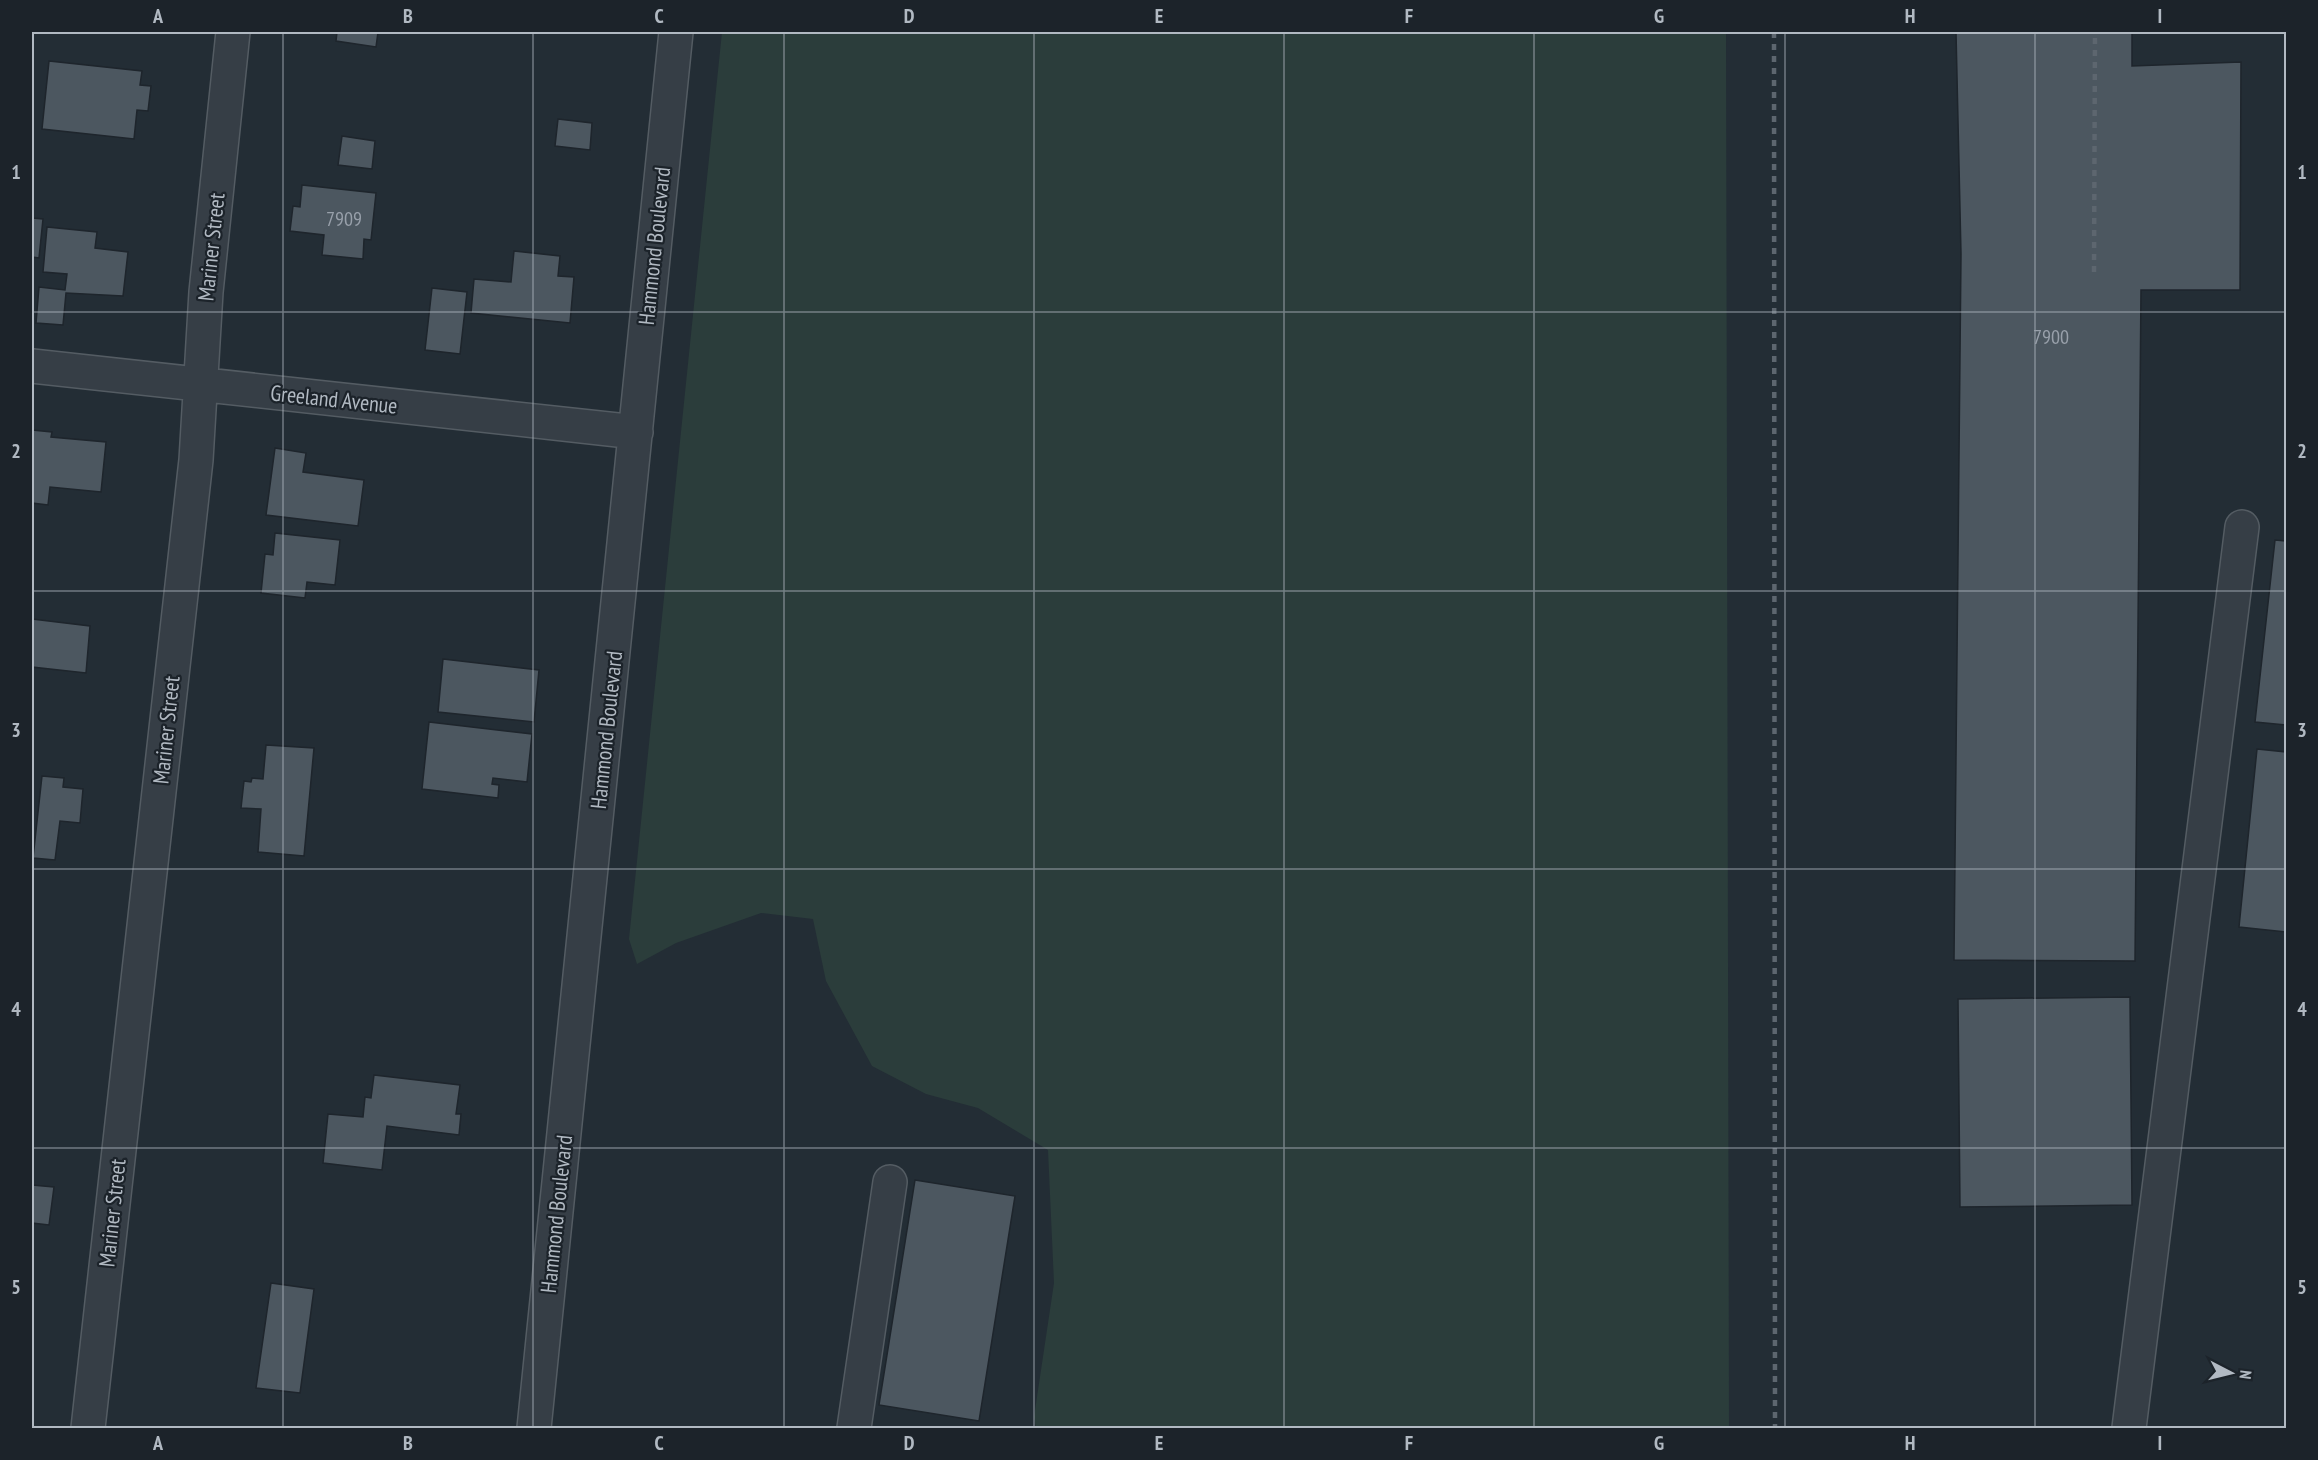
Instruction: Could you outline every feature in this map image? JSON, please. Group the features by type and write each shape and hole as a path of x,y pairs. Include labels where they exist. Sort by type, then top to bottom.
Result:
{"street":[{"name":"Mariner Street","path":"88,1428 196,460 206,292 233,32"},
{"name":"Hammond Boulevard","path":"534,1428 675,32"},
{"name":"Greeland Avenue","path":"32,366 636,432"},
{"path":"2129,1428 2242,527"},
{"path":"854,1428 890,1182"}],"shaded area":[{"path":"722,32 1726,32 1729,1428 1036,1428 1034,1417 1054,1283 1048,1150 978,1108 926,1094 872,1066 826,981 813,919 761,913 676,943 637,964 629,939"}],"building":[{"path":"337,32 378,32 376,47 336,41"},
{"path":"1956,32 2132,32 2132,66 2241,62 2240,290 2141,290 2135,961 1954,960 1961,254"},
{"path":"49,61 142,71 140,85 151,86 148,111 137,110 134,139 42,129"},
{"path":"558,119 592,123 590,150 555,146"},
{"path":"342,136 375,141 372,169 338,165"},
{"path":"302,185 376,193 371,240 364,239 363,259 322,255 324,235 290,231 293,206 300,207"},
{"path":"32,218 43,219 39,258 32,257"},
{"path":"47,227 97,232 95,248 128,252 123,296 66,293 63,325 36,323 39,287 65,290 67,274 43,272"},
{"path":"514,251 560,256 558,276 574,277 570,323 471,313 474,279 511,282"},
{"path":"432,288 467,292 460,354 425,350"},
{"path":"32,430 52,432 51,437 106,442 101,492 50,487 48,505 32,503"},
{"path":"275,448 306,453 303,472 364,480 358,526 266,515"},
{"path":"275,533 340,540 335,585 307,582 305,598 261,593 265,554 273,555"},
{"path":"2275,540 2286,541 2286,725 2255,722"},
{"path":"32,619 90,626 86,673 32,667"},
{"path":"443,659 539,670 534,722 438,712"},
{"path":"429,722 532,734 527,782 493,778 492,784 499,785 498,798 422,789"},
{"path":"266,745 314,748 304,856 258,852 261,809 241,808 244,781 251,782 252,778 263,779"},
{"path":"2257,749 2286,752 2286,932 2239,927"},
{"path":"42,776 64,778 63,787 83,789 80,823 60,821 55,860 33,858"},
{"path":"2130,997 2132,1205 1960,1207 1958,999"},
{"path":"374,1075 460,1085 456,1114 461,1114 459,1135 387,1126 382,1170 323,1163 328,1114 363,1117 365,1097 371,1098"},
{"path":"915,1180 1015,1196 979,1421 879,1405"},
{"path":"32,1185 54,1187 49,1225 32,1223"},
{"path":"271,1283 314,1289 300,1393 256,1388"}],"railway":[{"path":"1774,32 1775,1428"},
{"path":"2094,272 2095,32"}]}
